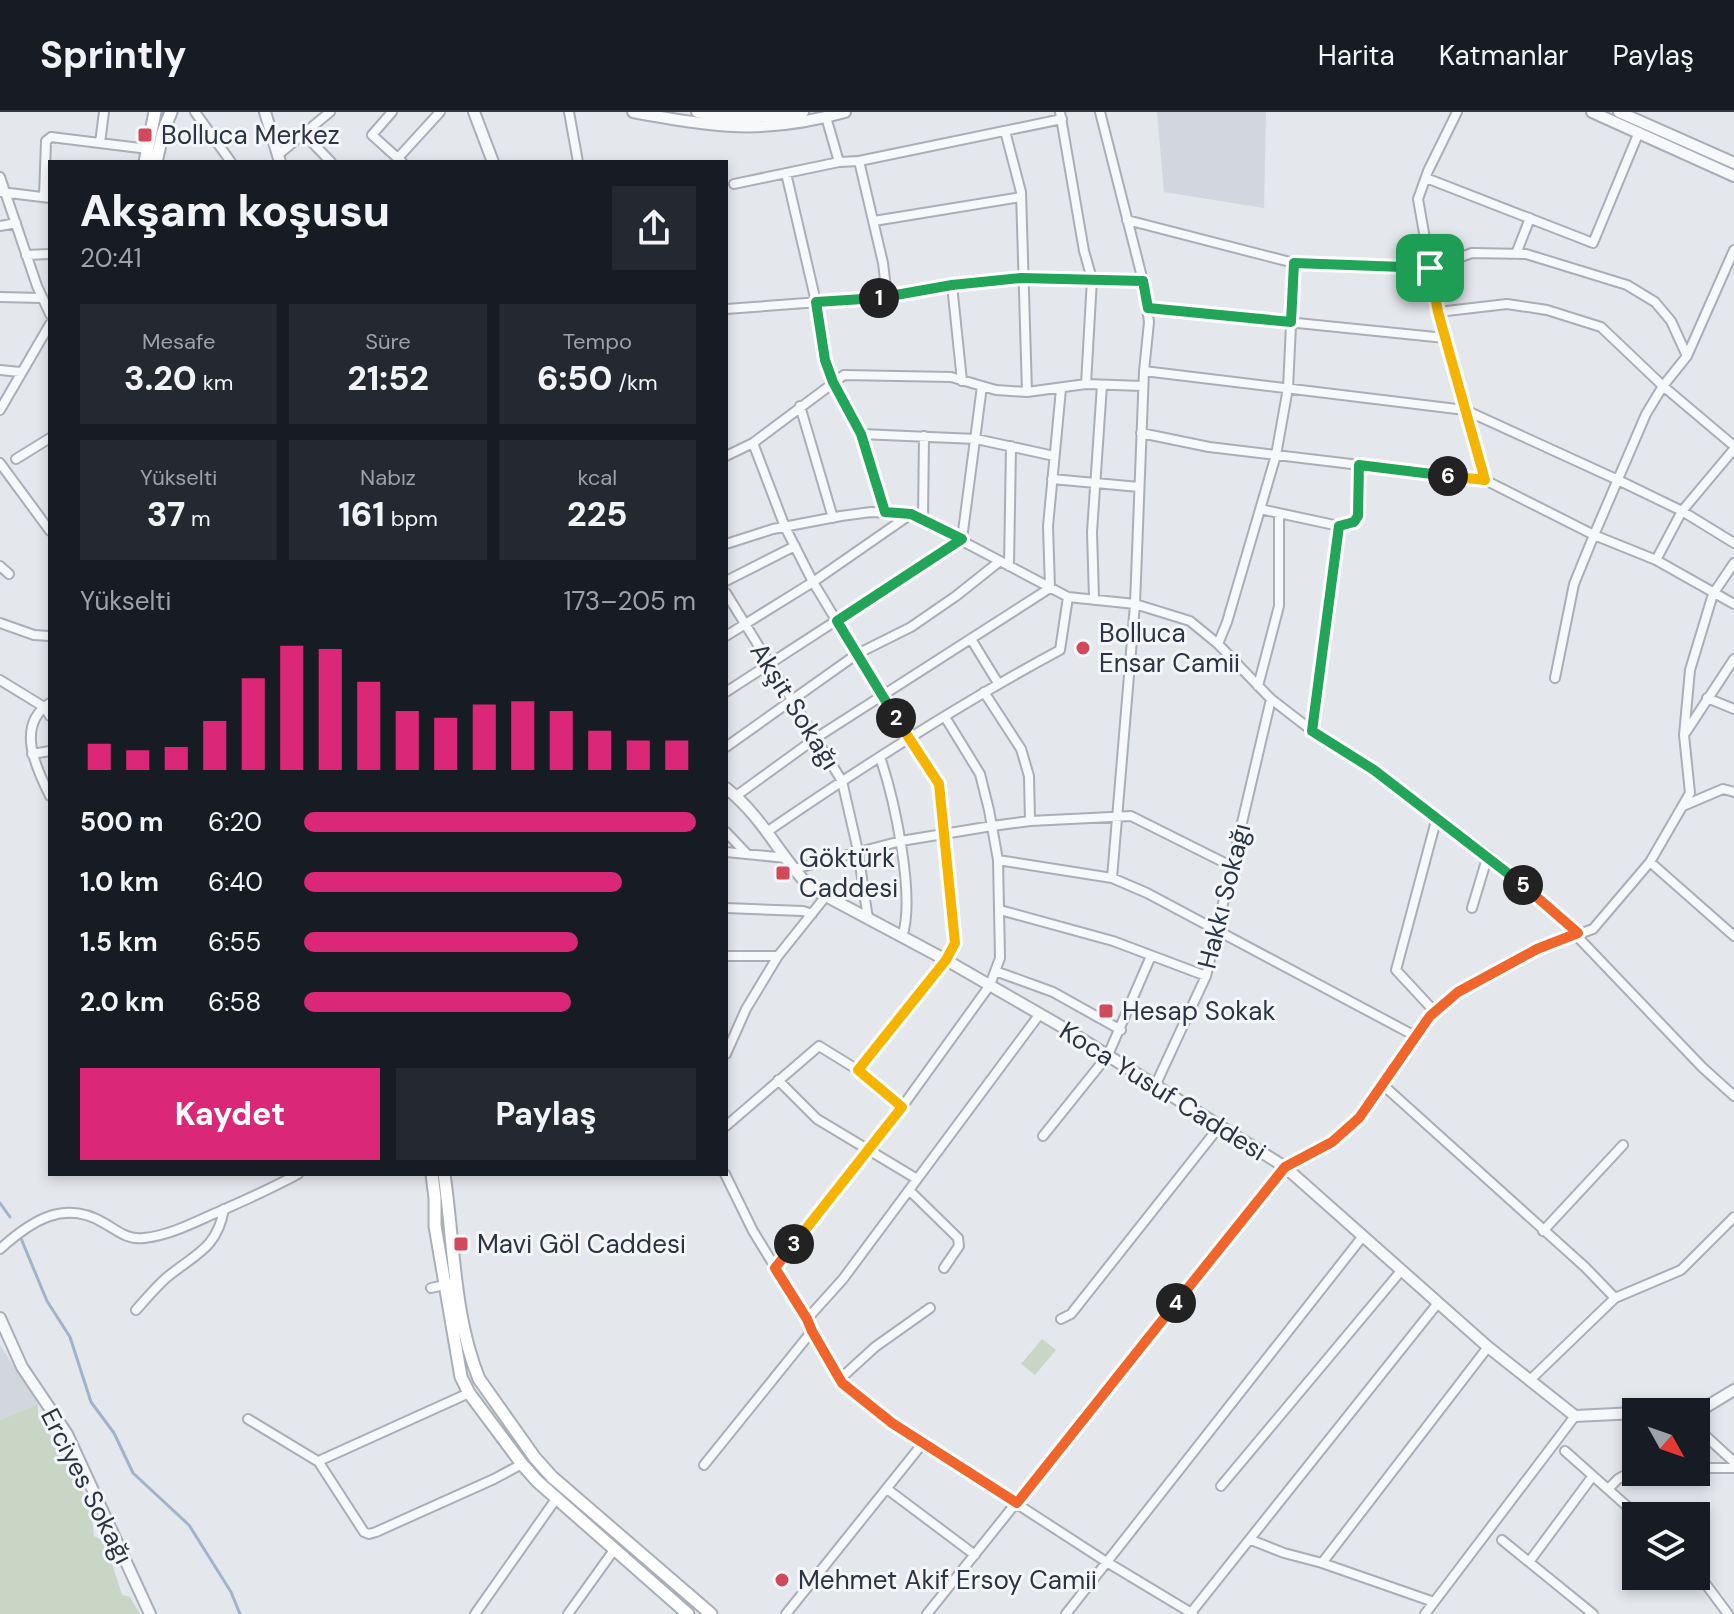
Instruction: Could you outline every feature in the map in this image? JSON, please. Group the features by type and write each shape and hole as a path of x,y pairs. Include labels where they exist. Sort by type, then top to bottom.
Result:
{"main road":[{"path":"145,160 155,112"},
{"path":"156,160 171,112"},
{"path":"432,1176 435,1226 458,1368 469,1393 522,1464 556,1499 688,1614"},
{"path":"444,1176 469,1348 479,1379 535,1458 564,1488 711,1614"}],"street":[{"path":"100,143 104,112"},
{"path":"195,112 230,160"},
{"path":"265,112 279,159 330,112"},
{"path":"392,112 372,135 400,160 440,112"},
{"path":"474,112 489,160"},
{"path":"569,112 578,160"},
{"path":"633,112 730,127 779,126 845,112"},
{"path":"697,112 727,117 758,117 803,112"},
{"path":"1100,112 1148,308 1135,604 1112,878"},
{"path":"1457,112 1418,199 1438,312 1485,480"},
{"path":"1592,112 1734,176"},
{"path":"1619,112 1734,163"},
{"path":"734,184 1005,131 1061,116 1084,251 1092,279 1086,384"},
{"path":"826,117 839,162"},
{"path":"1005,131 1021,197 1021,278 1027,392"},
{"path":"1426,178 1593,243 1639,132"},
{"path":"304,134 329,160"},
{"path":"3,193 47,198 48,138 148,149"},
{"path":"859,161 874,221 887,297"},
{"path":"786,173 816,302 825,360 833,382 861,434 885,512"},
{"path":"0,177 3,193 48,310"},
{"path":"874,221 1021,197"},
{"path":"1516,254 1530,218"},
{"path":"1127,220 1294,263 1430,268 1472,253 1526,254 1627,285 1655,302 1671,321 1687,356"},
{"path":"0,226 16,223"},
{"path":"1555,678 1574,584 1594,535 1646,414 1687,356 1734,250"},
{"path":"26,255 48,254"},
{"path":"1218,644 1276,455 1288,388 1294,263"},
{"path":"728,309 887,297 952,285 1021,278 1143,281"},
{"path":"952,285 962,381"},
{"path":"0,297 41,298"},
{"path":"1438,312 1507,304 1547,310 1601,327 1734,448 1682,511 1656,560"},
{"path":"1148,308 1445,338"},
{"path":"0,410 47,328"},
{"path":"0,370 20,372"},
{"path":"1144,371 1465,410 1682,511 1734,543"},
{"path":"728,455 753,443 844,375 951,377 996,390 1027,392 1086,384 1143,386"},
{"path":"1094,598 1092,532 1102,385"},
{"path":"728,691 962,539 982,386"},
{"path":"1050,588 1048,526 1061,389"},
{"path":"800,406 833,518"},
{"path":"1141,433 1209,447 1485,480 1594,535 1656,560 1734,604"},
{"path":"861,434 976,439 1054,456"},
{"path":"923,520 924,436"},
{"path":"16,459 48,439"},
{"path":"753,443 785,527 813,582 939,784 956,940 946,960 858,1070"},
{"path":"1004,563 1011,446"},
{"path":"0,463 48,528"},
{"path":"1260,509 1339,526 1354,522 1358,516 1359,465"},
{"path":"1052,479 1139,487"},
{"path":"728,542 833,518 885,512 911,514 1068,597 1135,604 1190,621 1218,644 1271,699 1312,731 1374,770 1488,855 1578,933 1702,1067 1734,1096"},
{"path":"1258,686 1279,606 1279,513"},
{"path":"728,635 813,582 911,514"},
{"path":"1312,731 1339,526"},
{"path":"728,580 795,546"},
{"path":"728,746 857,654 911,627 1004,563"},
{"path":"927,1614 1285,1167 1332,1142 1359,1118 1435,1012 1458,992 1537,949 1593,929 1650,862 1690,793 1684,735 1690,670 1713,594 1734,563"},
{"path":"0,566 9,574"},
{"path":"736,796 816,738 1050,588"},
{"name":"Akşit Sokağı","path":"728,596 842,781 858,851 868,919"},
{"path":"768,831 998,683 1060,650 1068,597"},
{"path":"0,623 48,636"},
{"path":"971,639 998,683"},
{"path":"1684,735 1734,659"},
{"path":"0,680 47,705 29,732 32,754 48,791"},
{"path":"984,692 1021,749 1029,776 1030,821"},
{"path":"1707,698 1734,709"},
{"name":"Hakkı Sokağı","path":"1155,1086 1206,976 1271,699"},
{"path":"775,1268 902,1107 990,985 1000,958 998,860 992,826 980,774 945,717"},
{"path":"32,754 48,751"},
{"path":"880,757 891,790 901,841 907,923 902,937"},
{"path":"1683,806 1723,789 1734,792"},
{"name":"Koca Yusuf Caddesi","path":"728,790 768,831 811,888 990,985 1285,1167 1488,1347 1575,1416"},
{"path":"794,869 901,841 992,826 1131,816 1231,866"},
{"path":"1435,1012 1396,970 1437,817"},
{"path":"728,834 747,855"},
{"path":"728,852 786,858"},
{"path":"1472,908 1488,855"},
{"path":"998,860 1112,878 1417,1037"},
{"path":"1650,862 1734,936"},
{"path":"728,1050 746,1009 778,956 826,896"},
{"path":"728,908 812,914"},
{"path":"1000,910 1113,941 1206,976"},
{"path":"728,956 778,956"},
{"path":"1043,1136 1108,1055 1151,956"},
{"path":"995,971 1053,992 1121,1030"},
{"path":"807,1319 843,1279 1039,1015"},
{"path":"728,1124 819,1046 858,1070 902,1107"},
{"path":"778,1080 817,1119 917,1179"},
{"path":"1383,1085 1585,1267 1615,1298"},
{"path":"1061,1319 1078,1306 1219,1127"},
{"path":"1543,1231 1623,1145"},
{"path":"0,1249 16,1235 59,1212 88,1214 127,1237 162,1236 294,1176"},
{"path":"726,1176 840,1379 892,1423 1191,1614 1438,1303"},
{"path":"909,1190 958,1238 959,1246 944,1268"},
{"path":"136,1310 163,1281 211,1243 218,1233 224,1209"},
{"path":"1530,1380 1615,1298 1681,1270 1734,1217"},
{"path":"1066,1614 1363,1236"},
{"path":"1221,1486 1401,1271"},
{"path":"431,1288 458,1282"},
{"path":"840,1379 875,1347 930,1308"},
{"name":"Erciyes Sokağı","path":"0,1318 22,1367 67,1434 150,1614"},
{"path":"704,1465 812,1331"},
{"path":"1322,1563 1488,1347"},
{"path":"1710,1405 1734,1390"},
{"path":"319,1462 469,1393"},
{"path":"1425,1614 1575,1416 1622,1414"},
{"path":"248,1419 319,1462 364,1532 369,1534 522,1464"},
{"path":"1710,1440 1734,1462"},
{"path":"786,1614 923,1443"},
{"path":"1565,1451 1622,1502"},
{"path":"1710,1468 1734,1468"},
{"path":"1529,1562 1592,1477"},
{"path":"1608,1489 1622,1477"},
{"path":"887,1489 975,1555"},
{"path":"475,1614 556,1499"},
{"path":"1251,1540 1434,1602"},
{"path":"1502,1540 1593,1614"},
{"path":"568,1614 614,1550"},
{"path":"1710,1590 1728,1614"}],"shaded area":[{"path":"1157,112 1266,112 1264,208 1164,192"},
{"path":"0,1345 38,1404 0,1420"}],"green space":[{"path":"1042,1339 1056,1350 1035,1375 1021,1364"},
{"path":"38,1404 38,1414 91,1506 94,1536 105,1542 122,1595 130,1597 140,1614 0,1614 0,1420"}],"waterway":[{"path":"0,1203 10,1217"},
{"path":"20,1236 47,1301 70,1337 91,1402 114,1433 133,1473 189,1525 231,1592 240,1614"}],"place":[{"name":"Bolluca Merkez","path":"145,135"},
{"name":"Bolluca Ensar Camii","path":"1083,648"},
{"name":"Göktürk Caddesi","path":"783,873"},
{"name":"Hesap Sokak","path":"1106,1011"},
{"name":"Mavi Göl Caddesi","path":"461,1244"},
{"name":"Mehmet Akif Ersoy Camii","path":"782,1580"}],"route":[{"path":"1294,263 1430,268 1438,312 1485,480 1359,465 1358,516 1354,522 1339,526 1312,731 1374,770 1488,855 1578,933 1537,949 1458,992 1430,1016 1359,1118 1332,1142 1285,1167 1017,1503 892,1423 842,1383 775,1268 902,1107 858,1070 946,960 956,940 939,784 837,621 962,539 911,514 885,512 861,434 833,382 825,360 816,302 887,297 952,285 1021,278 1143,281 1148,308 1291,322 1294,263"}]}
